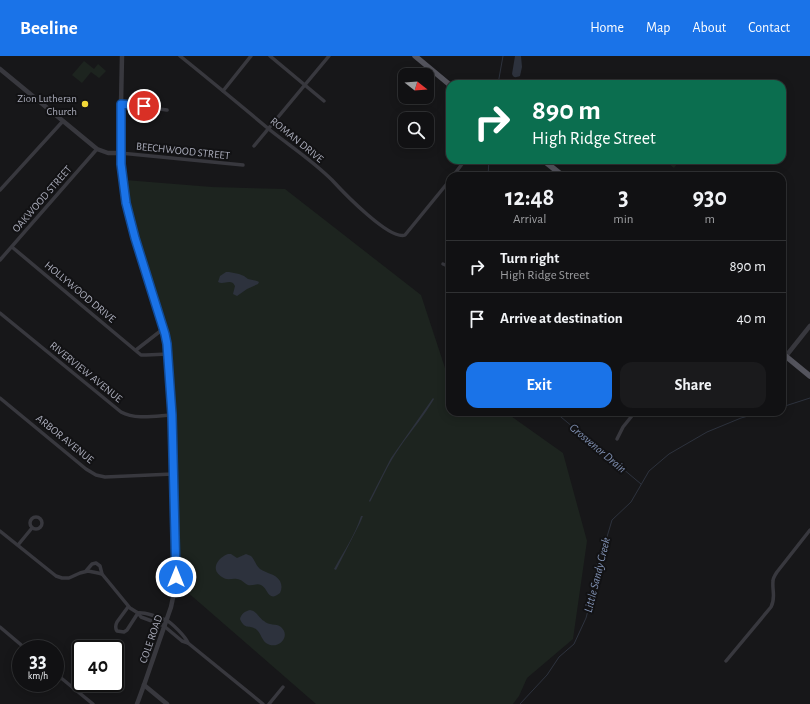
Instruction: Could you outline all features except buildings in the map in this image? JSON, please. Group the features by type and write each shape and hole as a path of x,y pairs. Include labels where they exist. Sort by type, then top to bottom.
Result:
{"main road":[{"path":"415,56 446,82"},
{"path":"548,164 558,172"},
{"path":"786,357 810,376"}],"street":[{"name":"COLE ROAD","path":"122,56 121,172 126,203 135,238 164,329 167,344 172,415 176,577 174,597 136,704"},
{"name":"ROMAN DRIVE","path":"180,56 319,169 360,208 392,233 402,236 406,235 446,185"},
{"path":"223,91 251,56"},
{"path":"270,56 324,101"},
{"path":"254,146 329,56"},
{"path":"0,69 97,149 108,153 120,154"},
{"path":"121,104 168,110"},
{"path":"0,190 63,121"},
{"name":"OAKWOOD STREET","path":"0,260 97,149"},
{"name":"BEECHWOOD STREET","path":"120,154 243,165"},
{"name":"HOLLYWOOD DRIVE","path":"12,247 141,355 168,354"},
{"name":"RIVERVIEW AVENUE","path":"0,313 121,412 135,416 172,415"},
{"path":"786,353 810,326"},
{"path":"136,350 164,329"},
{"name":"ARBOR AVENUE","path":"0,398 86,469 96,475 105,477 173,474"},
{"path":"617,439 623,426 631,416"},
{"path":"18,545 32,528"},
{"path":"726,661 771,608 774,600 774,576 810,530"},
{"path":"0,531 59,578 69,578 86,571 92,564 96,563 100,566 102,574 128,607 133,611 138,613 142,612 165,624 186,638 188,643"},
{"path":"86,571 102,574"},
{"path":"128,607 117,622 117,631 124,632 138,613"},
{"path":"165,624 182,641 188,643 263,704"},
{"path":"0,627 15,640"},
{"path":"64,680 93,704"},
{"path":"144,685 167,704"},
{"path":"269,704 283,687"}],"shaded area":[{"path":"515,56 521,56 522,67 520,76 514,77 512,74"},
{"path":"84,61 94,69 98,64 106,71 99,78 91,72 82,83 72,75"},
{"path":"669,164 677,164 674,168"},
{"path":"125,180 212,187 285,189 421,295 446,371 446,416 511,416 563,453 587,541 573,639 527,678 519,696 513,704 316,704 178,584 178,519 171,353 166,327 138,241"},
{"path":"226,272 239,274 248,279 259,282 237,296 233,294 235,286 233,283 218,282 220,276"},
{"path":"433,398 434,399 392,460 370,502 369,501 391,458"},
{"path":"361,516 363,516 360,523 336,570 334,569 353,536"},
{"path":"231,554 237,558 246,554 251,556 260,569 278,578 281,586 280,593 276,596 271,596 261,585 248,585 241,580 224,578 218,574 216,571 216,564 221,558"},
{"path":"250,610 266,623 281,627 285,635 282,642 275,645 270,645 265,642 255,628 246,626 242,623 240,619 241,617 246,611"}],"waterway":[{"name":"Grosvenor Drain","path":"499,80 503,56"},
{"name":"Grosvenor Drain","path":"488,172 489,164"},
{"name":"Little Sandy Creek","path":"786,406 810,398"},
{"name":"Grosvenor Drain","path":"560,416 641,484"},
{"name":"Little Sandy Creek","path":"520,704 547,675 559,657 574,644 586,618 593,592 596,566 604,547 612,520 631,502 649,471 669,454 707,432 748,416"}],"place":[{"name":"Zion Lutheran Church","path":"85,104"}],"route":[{"path":"144,106 121,104 120,154 126,203 167,344 172,415 176,577"}]}
